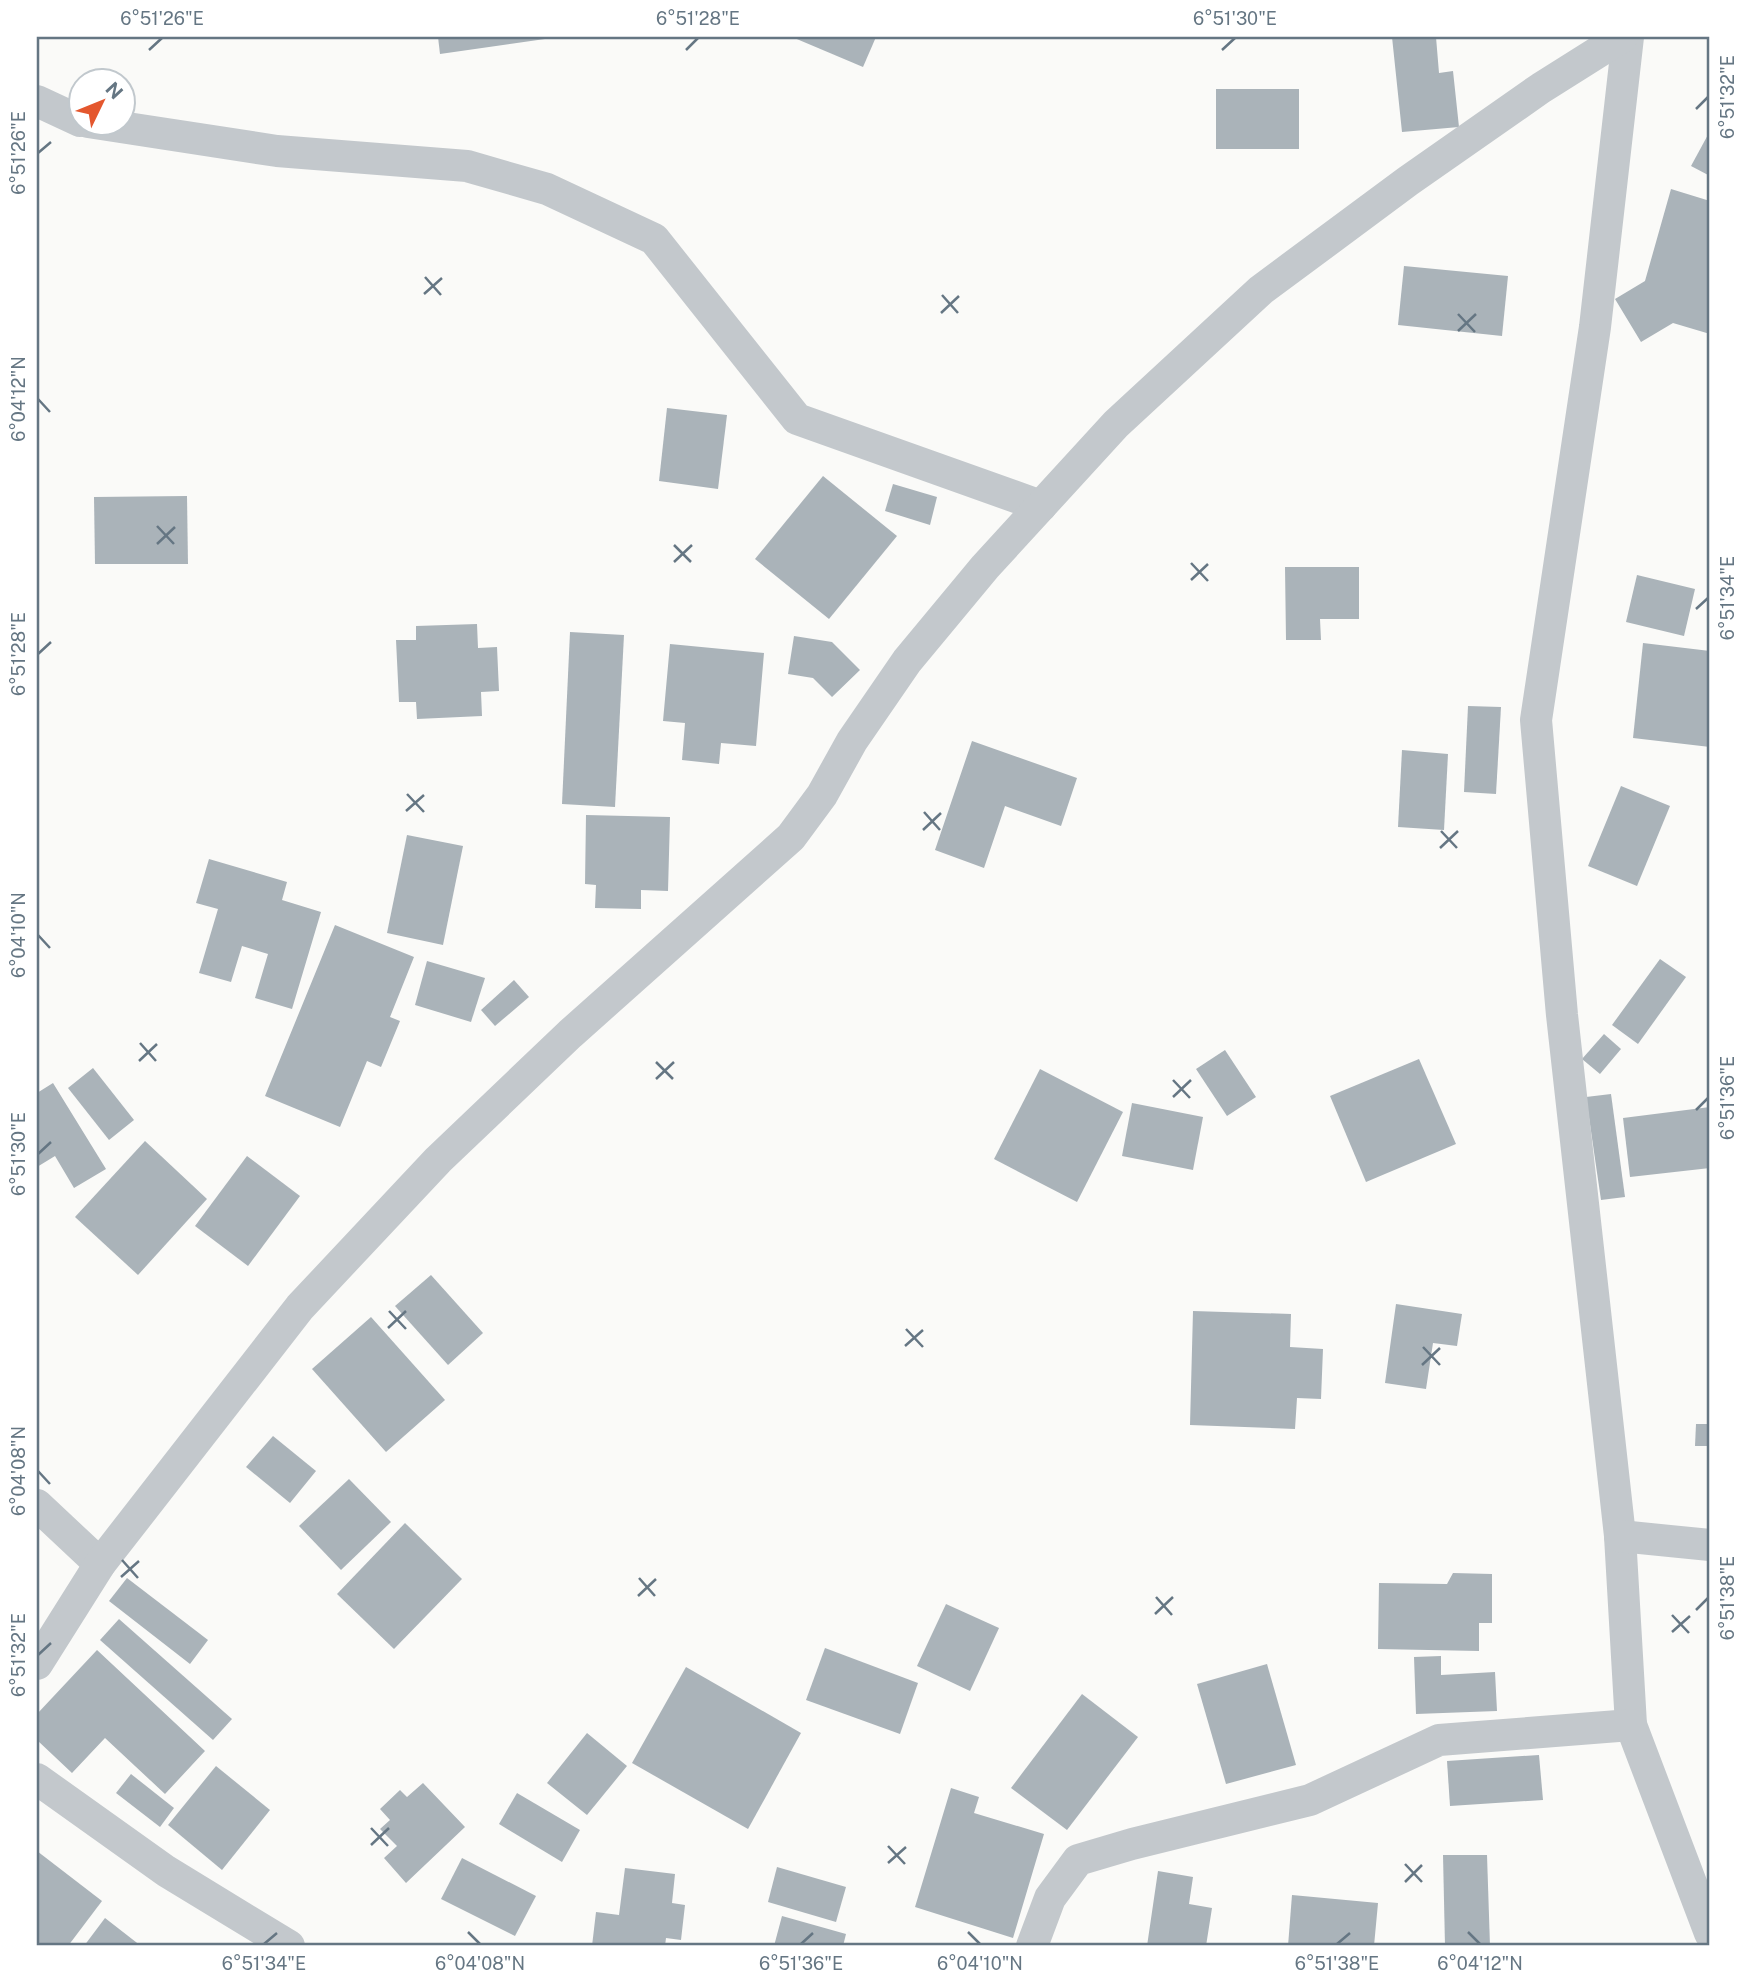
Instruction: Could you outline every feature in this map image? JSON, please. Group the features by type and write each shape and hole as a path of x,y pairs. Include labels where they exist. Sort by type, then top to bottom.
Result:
{"street":[{"path":"37,1664 100,1564 300,1307 438,1160 570,1034 791,837 907,661 985,567 1116,424 1261,290 1408,181 1541,88 1622,37"},
{"path":"1628,37 1595,327 1536,720 1562,1015 1619,1536 1631,1725 1710,1933"},
{"path":"37,101 66,114"},
{"path":"136,129 277,151 467,166 547,189 654,239 797,419 1041,506"},
{"path":"37,1505 100,1564"},
{"path":"1619,1536 1710,1545"},
{"path":"1032,1946 1050,1898 1078,1860 1310,1800 1439,1740 1631,1725"},
{"path":"37,1779 166,1871 289,1946"}],"building":[{"path":"438,37 552,37 552,38 440,54"},
{"path":"792,37 876,37 863,67"},
{"path":"1392,37 1436,37 1439,73 1453,71 1459,127 1402,132"},
{"path":"1216,89 1299,89 1299,149 1216,149"},
{"path":"1710,131 1710,176 1691,166"},
{"path":"1671,189 1710,201 1710,334 1673,323 1641,342 1615,299 1645,281"},
{"path":"1404,266 1508,276 1502,336 1398,325"},
{"path":"667,408 727,415 718,489 659,481"},
{"path":"823,476 897,536 829,619 755,559"},
{"path":"893,484 937,497 930,525 885,511"},
{"path":"187,496 188,564 95,564 94,497"},
{"path":"1285,567 1359,567 1359,619 1320,619 1321,640 1286,640"},
{"path":"1637,575 1695,589 1684,636 1626,622"},
{"path":"477,624 478,648 497,647 499,691 481,692 482,716 417,719 416,702 399,702 396,640 416,640 416,626"},
{"path":"570,632 624,635 615,807 562,804"},
{"path":"794,636 832,642 860,670 832,697 813,678 788,674"},
{"path":"1643,643 1710,651 1710,747 1633,738"},
{"path":"670,644 764,653 756,746 721,743 719,764 682,760 685,723 663,721"},
{"path":"1468,706 1501,707 1496,794 1464,792"},
{"path":"972,741 1077,778 1061,826 1005,806 984,868 935,850"},
{"path":"1402,750 1448,754 1444,830 1398,827"},
{"path":"1621,786 1670,806 1637,886 1588,866"},
{"path":"586,815 670,817 668,891 641,890 641,909 595,908 596,885 585,884"},
{"path":"407,835 463,846 443,945 387,933"},
{"path":"209,859 287,882 282,900 321,912 292,1009 255,998 268,954 242,946 231,982 199,973 218,909 196,903"},
{"path":"335,925 414,957 390,1017 400,1021 381,1067 367,1061 340,1127 265,1096"},
{"path":"1660,959 1686,977 1638,1044 1612,1025"},
{"path":"427,961 485,978 471,1022 415,1005"},
{"path":"514,980 529,997 495,1026 481,1010"},
{"path":"1604,1034 1621,1049 1600,1074 1582,1059"},
{"path":"1225,1050 1256,1097 1227,1116 1196,1069"},
{"path":"1419,1059 1456,1144 1366,1182 1330,1096"},
{"path":"93,1068 134,1120 109,1140 68,1088"},
{"path":"1040,1069 1123,1112 1077,1202 994,1159"},
{"path":"53,1083 106,1169 74,1188 55,1156 37,1167 37,1093"},
{"path":"1611,1094 1625,1197 1601,1200 1586,1097"},
{"path":"1132,1103 1203,1117 1193,1170 1122,1156"},
{"path":"1710,1107 1710,1168 1630,1177 1623,1118"},
{"path":"145,1141 207,1199 138,1275 75,1217"},
{"path":"247,1156 300,1196 248,1266 195,1226"},
{"path":"431,1275 483,1333 448,1365 395,1306"},
{"path":"1396,1304 1462,1314 1457,1346 1433,1343 1426,1389 1385,1383"},
{"path":"1193,1311 1291,1314 1290,1347 1323,1349 1321,1399 1297,1398 1295,1429 1190,1425"},
{"path":"371,1317 445,1400 386,1452 312,1369"},
{"path":"1696,1424 1710,1424 1710,1446 1695,1446"},
{"path":"273,1436 316,1471 290,1503 246,1467"},
{"path":"349,1479 391,1522 341,1570 299,1526"},
{"path":"405,1523 462,1579 394,1649 337,1594"},
{"path":"1453,1573 1492,1574 1492,1623 1479,1623 1479,1651 1378,1649 1379,1583 1447,1584"},
{"path":"127,1578 208,1640 190,1664 109,1601"},
{"path":"946,1604 999,1628 970,1691 917,1666"},
{"path":"119,1619 232,1719 213,1740 100,1640"},
{"path":"825,1648 918,1683 900,1734 806,1700"},
{"path":"97,1650 205,1751 165,1794 105,1738 72,1773 37,1740 37,1714"},
{"path":"1441,1656 1441,1675 1495,1672 1497,1711 1416,1714 1414,1657"},
{"path":"1267,1664 1296,1765 1226,1784 1197,1684"},
{"path":"686,1667 801,1733 748,1829 632,1763"},
{"path":"1082,1694 1138,1737 1067,1830 1011,1788"},
{"path":"587,1733 627,1766 587,1815 547,1783"},
{"path":"1539,1755 1543,1800 1450,1806 1447,1761"},
{"path":"216,1766 270,1810 222,1870 168,1825"},
{"path":"131,1774 174,1808 160,1827 116,1793"},
{"path":"423,1783 465,1827 406,1883 384,1858 397,1846 380,1829 390,1820 380,1809 400,1790 407,1797"},
{"path":"951,1788 979,1797 974,1813 1044,1834 1013,1938 915,1907"},
{"path":"517,1793 580,1830 562,1862 499,1824"},
{"path":"37,1851 102,1901 68,1946 43,1946 37,1942"},
{"path":"1443,1855 1487,1855 1490,1946 1445,1946"},
{"path":"462,1858 536,1896 515,1936 441,1899"},
{"path":"777,1867 846,1887 836,1922 768,1902"},
{"path":"625,1868 675,1874 672,1903 685,1905 681,1940 666,1938 665,1946 592,1946 596,1912 619,1915"},
{"path":"1158,1871 1193,1877 1189,1904 1212,1908 1206,1946 1147,1946"},
{"path":"1292,1895 1378,1903 1374,1946 1288,1946"},
{"path":"782,1916 846,1934 843,1946 774,1946"},
{"path":"105,1918 141,1946 84,1946"}]}
